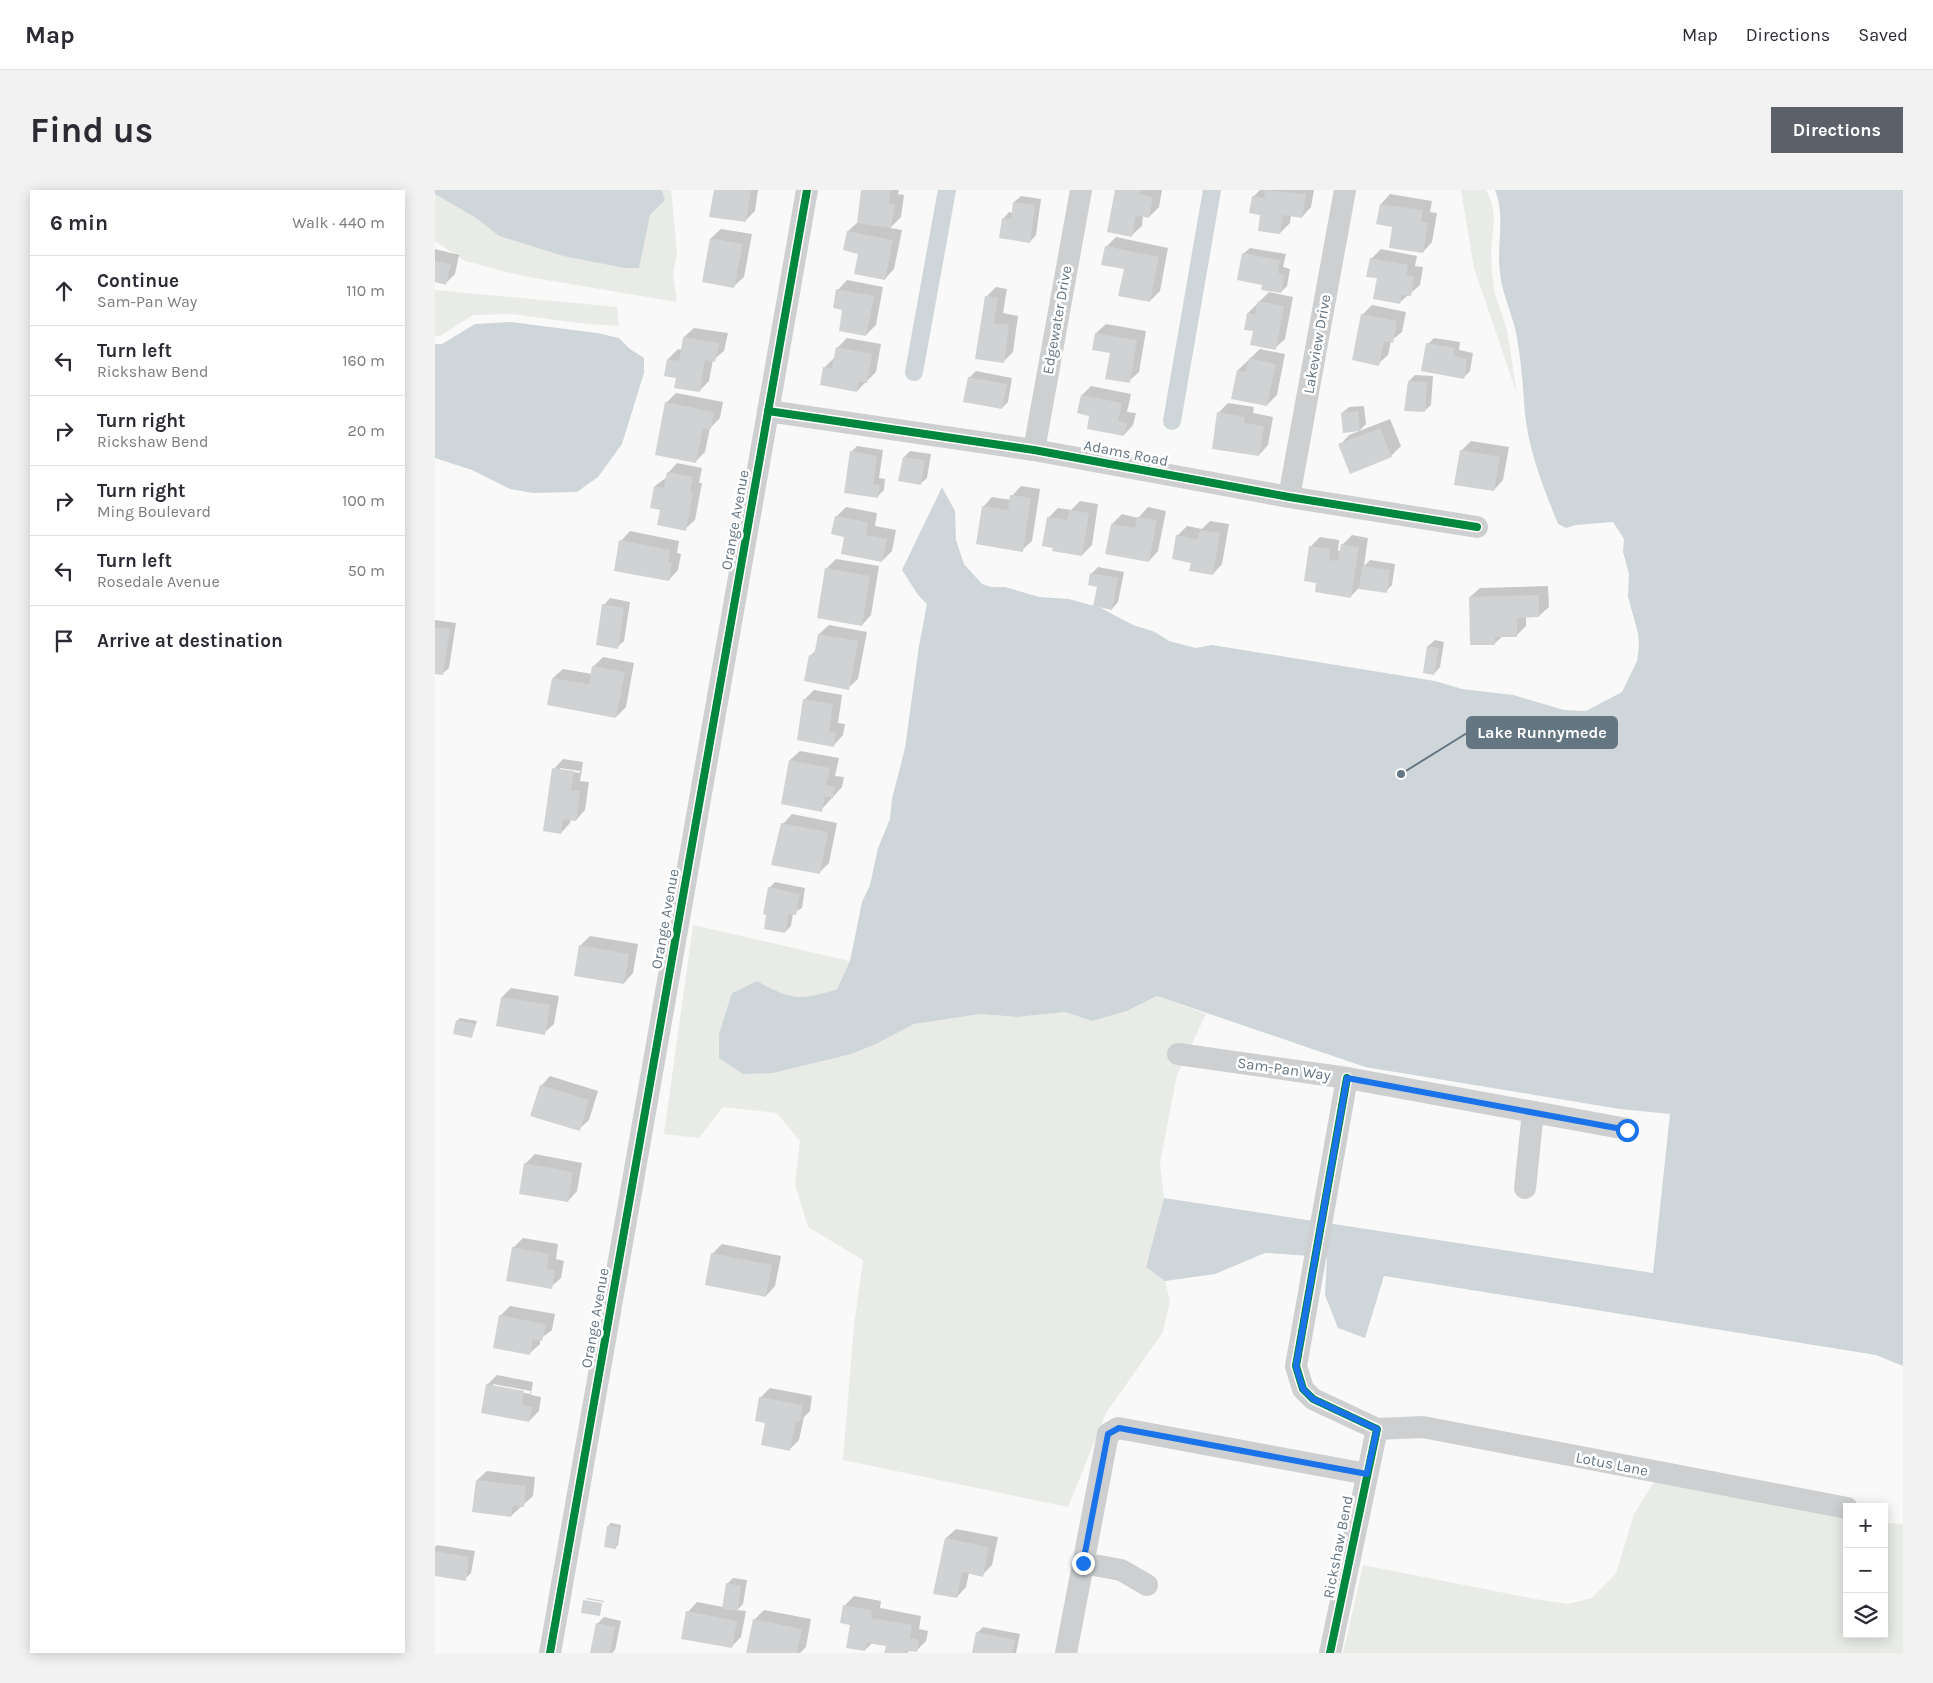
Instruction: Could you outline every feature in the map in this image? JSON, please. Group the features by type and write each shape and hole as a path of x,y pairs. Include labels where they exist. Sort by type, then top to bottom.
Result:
{"street":[{"name":"Orange Avenue","path":"550,1653 807,190"},
{"name":"Edgewater Drive","path":"1034,450 1081,190"},
{"name":"Lakeview Drive","path":"1289,497 1345,190"},
{"name":"Adams Road","path":"768,411 1034,450 1289,497 1477,527"},
{"name":"Sam-Pan Way","path":"1178,1054 1347,1078 1627,1130"},
{"path":"1347,1078 1296,1366 1303,1389 1313,1399 1377,1429"},
{"path":"1525,1188 1533,1112"},
{"name":"Lotus Lane","path":"1377,1429 1423,1427 1843,1507"},
{"path":"1066,1653 1108,1434 1119,1428 1367,1474"},
{"name":"Rickshaw Bend","path":"1331,1653 1377,1429"},
{"path":"1083,1563 1121,1570 1147,1585"}],"shaded area":[{"path":"435,190 662,190 665,200 650,215 639,268 624,268 563,256 499,236 476,218 435,194"},
{"path":"662,190 671,190 677,253 673,275 677,302 523,276 465,261 435,241 435,194 476,218 499,236 563,256 624,268 638,268 650,215 665,200"},
{"path":"1461,190 1486,190 1492,204 1494,218 1491,251 1492,273 1495,294 1507,330 1517,394 1474,268"},
{"path":"1495,190 1903,190 1903,1366 1876,1355 1384,1276 1365,1338 1338,1328 1325,1295 1327,1257 1265,1253 1215,1274 1165,1281 1146,1267 1164,1198 1653,1273 1670,1114 1620,1109 1365,1067 1157,996 1127,1011 1092,1021 1065,1012 1017,1017 981,1014 914,1024 876,1044 851,1054 773,1073 743,1074 719,1058 719,1034 732,993 757,981 779,992 795,997 824,993 837,989 850,961 862,902 870,885 878,848 890,819 892,799 905,748 919,646 927,604 918,595 902,570 942,487 955,511 956,540 964,564 982,584 991,587 1005,587 1039,597 1069,599 1101,608 1133,625 1155,632 1169,641 1196,648 1212,645 1435,681 1462,689 1513,695 1564,710 1586,711 1622,692 1637,661 1639,646 1638,633 1628,597 1629,574 1623,552 1624,539 1613,522 1576,525 1566,528 1558,524 1542,484 1527,428 1515,328 1501,280 1499,263 1500,210"},
{"path":"435,290 617,307 619,326 578,323 512,314 473,315 440,336 435,336"},
{"path":"511,322 597,333 619,338 630,349 644,358 644,373 622,444 598,477 577,492 533,493 510,489 472,470 435,458 435,344 442,344 475,324"},
{"path":"693,925 850,961 837,989 824,993 795,997 779,992 757,981 732,993 876,1044 914,1024 981,1014 1017,1017 1065,1012 1092,1021 1127,1011 1157,996 1206,1014 1177,1075 1160,1163 1164,1198 1146,1266 1165,1281 1170,1301 1163,1332 1106,1413 1068,1507 843,1460 854,1326 863,1260 808,1227 795,1185 800,1141 777,1113 723,1107 699,1138 664,1134"},
{"path":"1654,1482 1843,1515 1843,1638 1888,1638 1888,1523 1903,1524 1903,1653 1343,1653 1363,1565 1568,1604 1592,1598 1616,1574 1634,1514"}],"building":[{"path":"714,190 751,190 746,222 709,217"},
{"path":"861,190 891,190 889,204 895,205 891,228 857,223"},
{"path":"1115,190 1141,190 1140,194 1153,197 1149,218 1136,215 1132,237 1107,232"},
{"path":"1265,190 1306,194 1302,218 1283,215 1280,234 1258,231 1260,215 1249,213 1252,196 1264,198"},
{"path":"1013,202 1035,205 1030,243 999,238 1002,218 1011,219"},
{"path":"1380,204 1423,210 1421,222 1428,223 1423,253 1389,248 1392,227 1376,224"},
{"path":"847,231 893,240 885,280 854,274 858,254 843,250"},
{"path":"710,238 743,244 734,288 702,282"},
{"path":"1105,246 1159,257 1150,302 1118,296 1124,269 1101,265"},
{"path":"1242,253 1280,260 1278,273 1285,275 1281,293 1261,290 1262,285 1237,280"},
{"path":"1370,258 1408,265 1406,275 1414,277 1411,296 1402,295 1400,304 1373,299 1377,278 1366,277"},
{"path":"435,261 451,264 446,285 435,282"},
{"path":"836,289 874,296 866,336 839,331 842,310 833,308"},
{"path":"985,296 998,298 994,323 1009,325 1004,363 975,359"},
{"path":"1258,301 1284,306 1276,350 1250,345 1253,331 1244,330 1247,313 1255,314"},
{"path":"1361,314 1397,321 1393,343 1384,341 1379,366 1352,360"},
{"path":"1095,333 1137,340 1130,383 1105,379 1110,353 1092,350"},
{"path":"683,337 719,343 715,362 705,360 700,392 674,388 676,378 664,376 667,359 679,361"},
{"path":"1426,343 1455,348 1454,356 1467,359 1464,379 1421,371"},
{"path":"836,347 872,354 867,383 859,382 857,392 820,385 823,367 832,368"},
{"path":"1249,358 1276,364 1267,406 1231,399 1237,370 1246,372"},
{"path":"968,377 1007,384 1002,409 963,402"},
{"path":"1408,381 1427,382 1425,412 1404,411"},
{"path":"1081,395 1122,403 1118,421 1127,423 1124,436 1087,429 1089,416 1077,413"},
{"path":"665,402 714,412 711,429 703,428 696,463 655,455"},
{"path":"1358,411 1360,431 1343,433 1341,413"},
{"path":"1217,412 1245,417 1244,423 1264,426 1259,456 1212,449"},
{"path":"1380,428 1392,457 1350,474 1338,444"},
{"path":"1460,450 1500,457 1494,491 1454,485"},
{"path":"850,451 877,456 873,484 880,485 878,498 844,493"},
{"path":"903,457 925,460 921,485 898,481"},
{"path":"667,472 693,477 690,492 693,493 686,531 657,525 660,510 650,508 654,486 664,488"},
{"path":"1010,495 1031,498 1023,552 976,544 982,506 1008,510"},
{"path":"1069,510 1089,513 1082,556 1052,551 1053,548 1042,546 1047,517 1067,520"},
{"path":"835,516 868,522 866,535 887,539 882,562 841,554 844,537 831,534"},
{"path":"1137,517 1157,520 1149,562 1105,554 1111,524 1135,528"},
{"path":"1200,530 1220,533 1213,575 1189,571 1191,563 1172,559 1176,535 1198,539"},
{"path":"619,540 670,550 668,563 672,563 669,581 614,571"},
{"path":"1341,544 1359,547 1351,598 1315,592 1316,583 1304,581 1309,546 1330,549 1329,560 1338,561"},
{"path":"1362,566 1390,570 1387,593 1359,589"},
{"path":"825,568 870,576 862,626 817,618"},
{"path":"1090,573 1118,578 1112,610 1093,606 1097,587 1088,585"},
{"path":"1539,595 1539,617 1517,618 1517,637 1495,637 1495,645 1470,645 1469,597"},
{"path":"602,604 624,608 618,649 596,645"},
{"path":"435,627 450,629 443,675 435,674"},
{"path":"818,634 858,641 849,690 804,681 809,655 814,656"},
{"path":"1427,646 1439,648 1434,675 1423,673"},
{"path":"592,666 625,672 616,718 547,705 552,678 589,684"},
{"path":"803,699 833,704 829,732 836,733 834,747 797,740"},
{"path":"789,760 830,768 826,785 835,787 833,798 825,797 822,812 781,804"},
{"path":"552,768 574,771 571,790 580,791 576,821 563,819 561,834 543,831"},
{"path":"781,823 828,832 820,874 771,865"},
{"path":"768,887 800,894 796,915 789,914 785,933 764,929 766,915 763,914"},
{"path":"579,945 629,954 624,984 574,976"},
{"path":"501,997 550,1005 545,1035 496,1026"},
{"path":"456,1020 475,1024 472,1038 453,1034"},
{"path":"540,1085 589,1100 580,1131 530,1116"},
{"path":"524,1163 573,1172 568,1202 519,1194"},
{"path":"512,1247 549,1254 547,1269 555,1270 552,1289 506,1281"},
{"path":"711,1253 772,1265 766,1297 705,1285"},
{"path":"499,1315 546,1324 542,1341 533,1339 530,1355 493,1348"},
{"path":"486,1384 524,1391 522,1405 532,1407 529,1422 481,1413"},
{"path":"759,1397 803,1405 800,1422 796,1421 790,1451 761,1445 765,1423 755,1421"},
{"path":"476,1480 526,1486 524,1507 513,1505 511,1517 472,1512"},
{"path":"607,1526 619,1527 616,1549 604,1547"},
{"path":"945,1538 989,1547 983,1577 962,1572 957,1598 933,1594"},
{"path":"435,1551 469,1557 466,1581 435,1576"},
{"path":"726,1583 741,1586 738,1611 722,1609"},
{"path":"583,1600 602,1603 600,1616 581,1613"},
{"path":"843,1605 872,1610 871,1618 912,1625 910,1638 919,1640 917,1652 884,1653 886,1646 867,1643 865,1651 846,1648 850,1625 840,1623"},
{"path":"686,1611 737,1621 732,1648 681,1639"},
{"path":"753,1619 802,1629 797,1653 746,1653"},
{"path":"596,1623 615,1627 610,1653 590,1653"},
{"path":"976,1632 1015,1640 1012,1653 972,1653"}],"waterway":[{"path":"914,372 947,190"},
{"path":"1172,421 1212,190"}],"cycle path":[{"path":"550,1653 807,190"},
{"path":"768,411 1034,450 1289,497 1477,527"},
{"path":"1330,1653 1377,1429 1313,1399 1303,1389 1296,1366 1347,1078"}],"place":[{"name":"Lake Runnymede","path":"1401,774"}],"route":[{"path":"1083,1563 1108,1434 1119,1428 1367,1474 1377,1429 1313,1399 1303,1389 1298,1378 1296,1366 1347,1078 1627,1130"}]}
